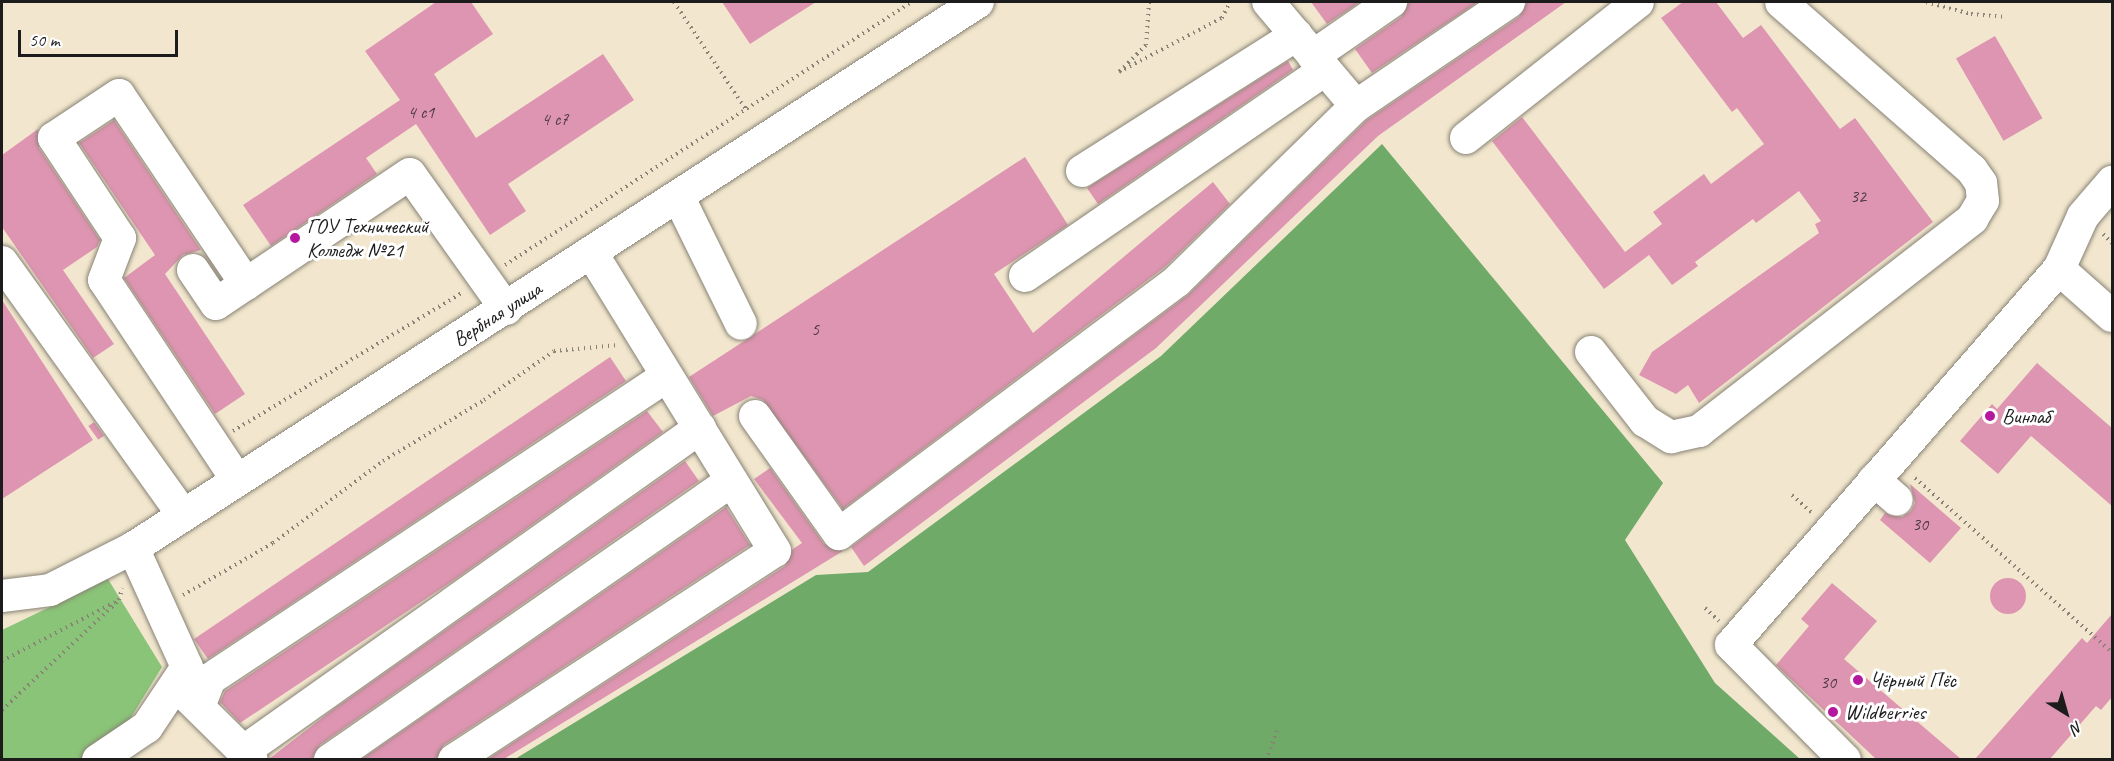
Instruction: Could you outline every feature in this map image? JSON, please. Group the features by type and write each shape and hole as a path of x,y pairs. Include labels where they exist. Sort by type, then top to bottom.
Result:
{"street":[{"name":"Вербная улица","path":"2,596 50,590 133,548 679,198 978,2"},
{"path":"1268,2 1356,106"},
{"path":"1025,276 1311,54 1391,2"},
{"path":"755,416 839,534 1177,281 1356,106 1509,2"},
{"path":"1466,138 1638,2"},
{"path":"1591,352 1645,421 1671,437 1699,431 1972,219 1983,201 1981,183 1972,170 1781,2"},
{"path":"1082,171 1311,54"},
{"path":"237,480 104,280 120,238 54,138 127,90 246,284"},
{"path":"193,270 216,304 410,174 506,309"},
{"path":"1845,759 1731,645 1888,479 2059,269 2083,216 2112,182"},
{"path":"679,198 741,324"},
{"path":"454,759 775,551 592,254"},
{"path":"2,262 183,515"},
{"path":"2059,269 2112,316"},
{"path":"199,707 210,678 667,376"},
{"path":"240,757 700,428"},
{"path":"330,759 732,481"},
{"path":"98,759 147,727 187,667 158,609 133,548"},
{"path":"172,690 199,707 240,757"},
{"path":"172,690 240,757"}],"path":[{"path":"674,2 745,108"},
{"path":"214,443 485,278 912,2"},
{"path":"1149,2 1146,45 1119,72 1222,18 1230,2"},
{"path":"1926,2 1971,14 2004,17"},
{"path":"158,609 273,543 383,461 484,400 554,351 618,345"},
{"path":"1888,479 2112,652"},
{"path":"2,710 118,600 133,548"},
{"path":"2,661 118,600"},
{"path":"1266,759 1277,731"}],"green space":[{"path":"1382,144 1663,483 1625,540 1715,683 1800,759 515,759 816,575 868,572 1161,356"},
{"path":"108,579 162,667 122,732 82,759 2,759 2,630"}],"building":[{"path":"436,2 471,2 493,34 434,74 476,138 603,54 634,100 508,184 526,211 490,235 416,124 366,158 377,174 271,246 243,205 400,100 365,51"},
{"path":"722,2 816,2 750,44"},
{"path":"1311,2 1360,2 1327,24"},
{"path":"1409,2 1478,2 1372,73 1355,49 1401,17"},
{"path":"1527,2 1566,2 1378,136 1156,348 864,566 851,547 1188,295 1367,120 1519,17"},
{"path":"1683,2 1716,2 1743,38 1761,25 1840,129 1855,118 1933,222 1699,403 1688,385 1676,394 1639,375 1652,352 1819,233 1815,224 1821,221 1799,191 1756,223 1753,219 1695,262 1698,266 1672,285 1649,255 1604,289 1492,141 1522,117 1625,252 1662,224 1653,212 1704,174 1711,184 1764,144 1737,108 1732,112 1661,18"},
{"path":"1995,36 2042,118 2004,141 1956,58"},
{"path":"1288,61 1293,70 1098,204 1087,188"},
{"path":"114,120 201,250 183,255 165,274 245,394 215,414 124,278 155,255 79,143"},
{"path":"38,129 39,148 100,240 97,247 63,270 114,344 93,358 2,227 2,155"},
{"path":"1025,157 1068,225 994,274 1033,333 1213,182 1230,204 1165,267 843,509 763,400 751,396 713,416 689,377"},
{"path":"2,300 93,440 2,499"},
{"path":"610,357 626,381 208,659 194,639"},
{"path":"2037,363 2112,428 2112,506 2031,436 1998,474 1960,441 1992,404 1997,409"},
{"path":"647,411 663,432 457,578 240,723 220,702 225,691"},
{"path":"94,422 104,436 98,440 88,426"},
{"path":"685,461 699,481 320,745 312,759 269,759 331,711"},
{"path":"770,468 824,544 843,551 504,759 488,759 785,566 793,549 802,543 754,479"},
{"path":"1910,484 1961,528 1930,563 1880,520 1885,513 1902,517 1911,511 1915,503"},
{"path":"726,507 750,545 444,745 436,759 362,759"},
{"path":"2008,578 2021,583 2026,596 2021,609 2008,614 1995,609 1990,596 1995,583"},
{"path":"1832,583 1877,621 1844,659 1961,759 1876,759 1776,665 1809,626 1801,619"},
{"path":"2112,614 2112,697 2101,710 2096,706 2050,759 1975,759 2082,638 2087,643"}],"place":[{"name":"ГОУ Технический Колледж №21","path":"295,238"},
{"name":"Винлаб","path":"1990,416"},
{"name":"Чёрный Пёс","path":"1858,680"},
{"name":"Wildberries","path":"1833,712"}]}
